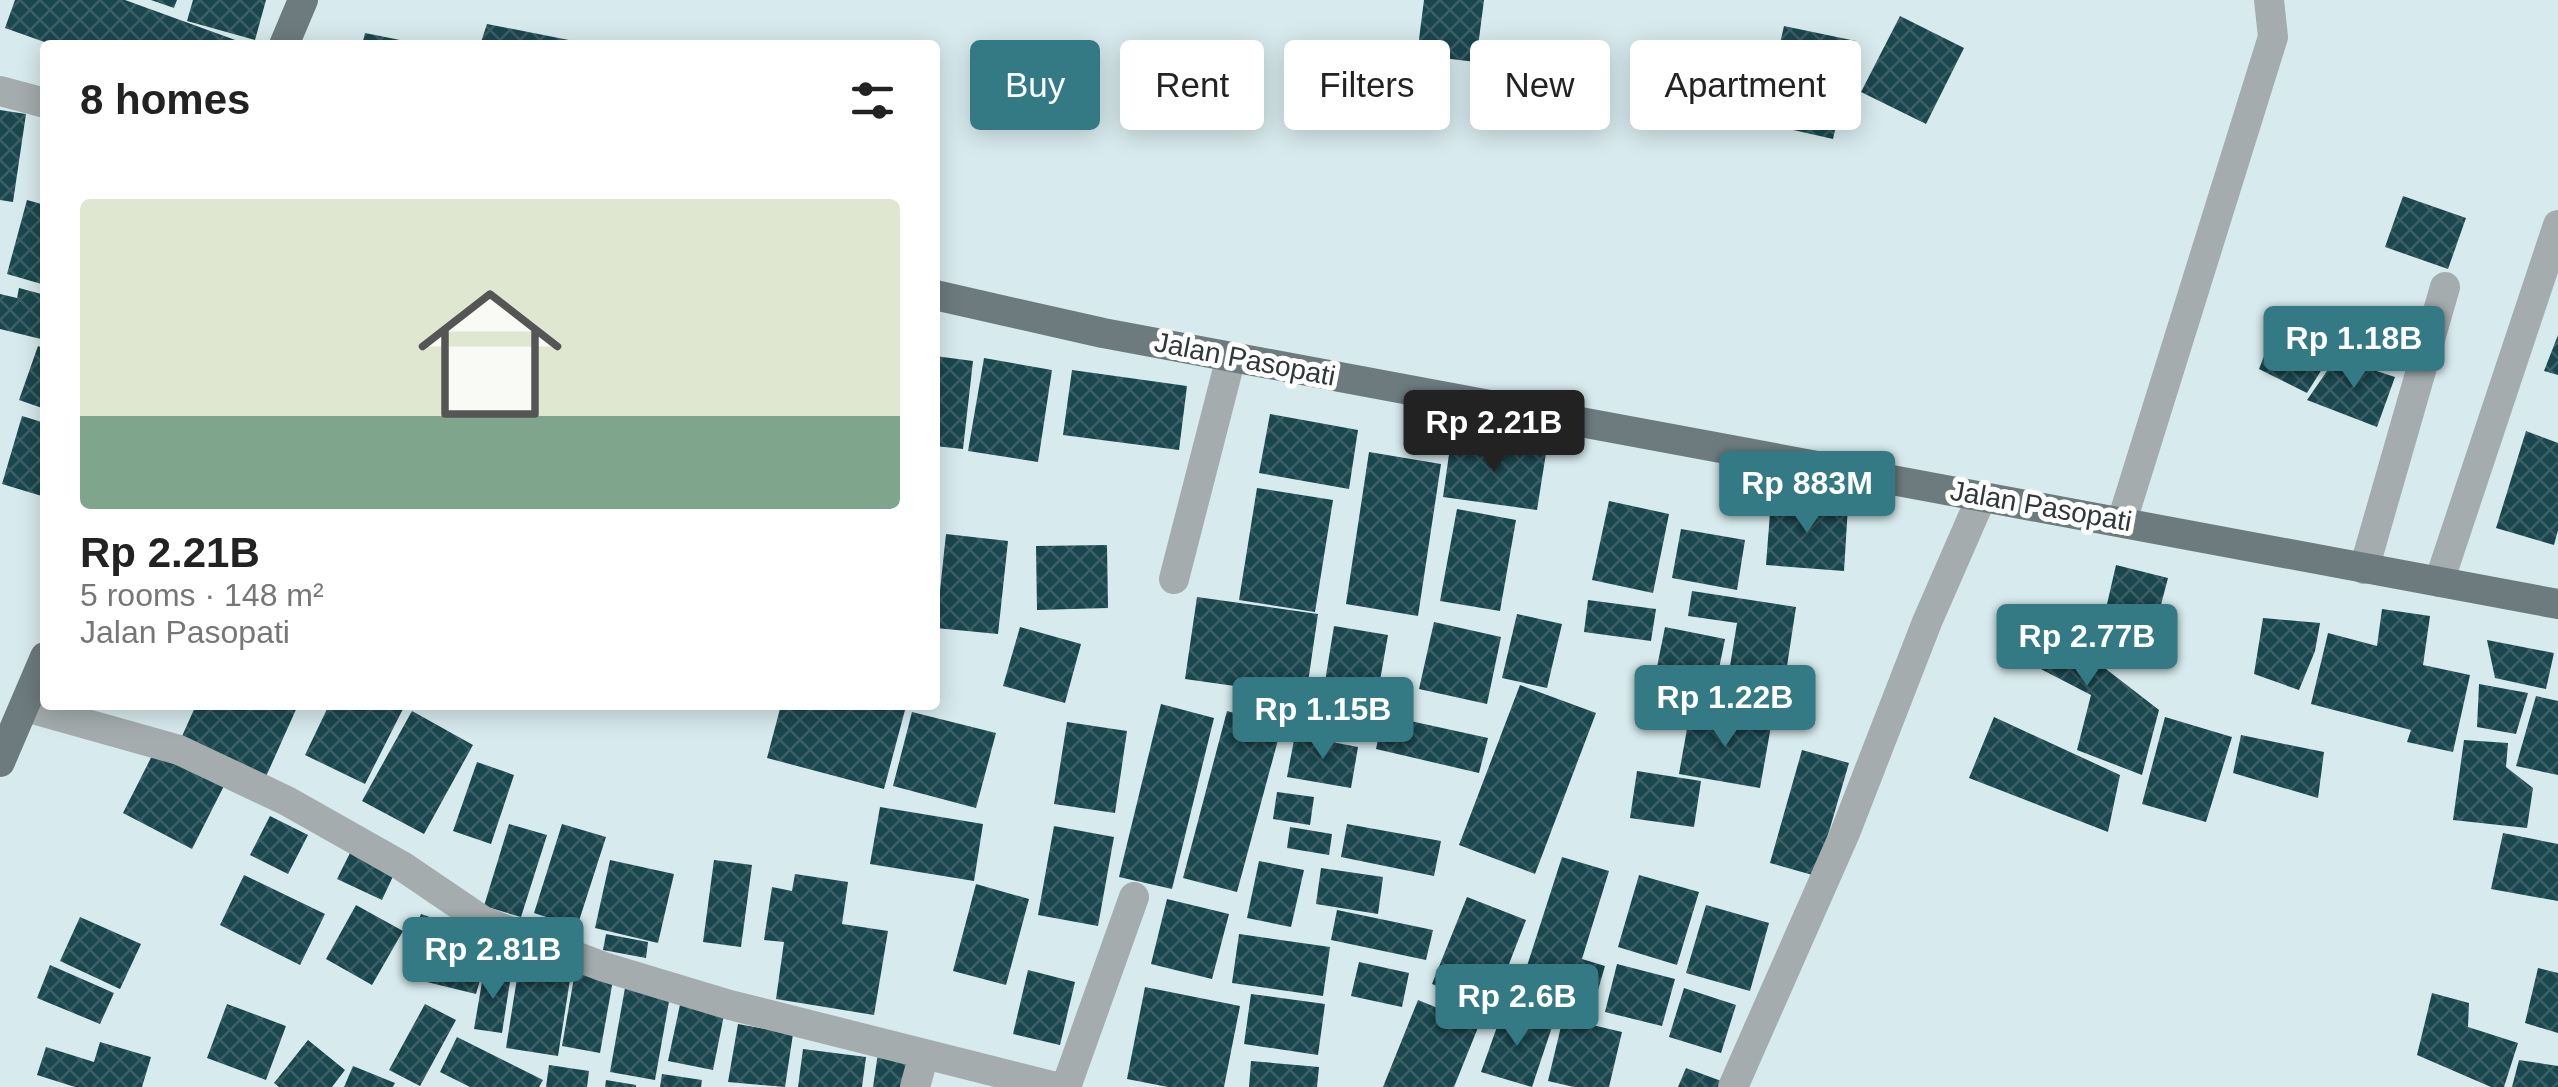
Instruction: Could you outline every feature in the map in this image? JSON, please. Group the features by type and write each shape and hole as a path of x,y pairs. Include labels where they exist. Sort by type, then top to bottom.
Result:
{"main road":[{"path":"286,40 303,0"},
{"name":"Jalan Pasopati","path":"940,297 1230,357 2558,604"},
{"path":"0,762 40,670"}],"street":[{"path":"2122,521 2274,36 2270,0"},
{"path":"0,91 40,102"},
{"path":"2439,582 2558,225"},
{"path":"2364,569 2446,287"},
{"path":"1174,579 1230,357"},
{"path":"1734,1087 1845,833 1927,622 1982,496"},
{"path":"26,707 180,750 269,792 402,866 483,921 604,966 712,1000 1056,1087"},
{"path":"1066,1087 1134,897"},
{"path":"915,1087 924,1054"}],"building":[{"path":"15,0 125,0 235,40 40,40 5,28"},
{"path":"151,0 177,0 174,8"},
{"path":"193,0 266,0 255,40 187,21"},
{"path":"1424,0 1484,0 1479,40 1470,40 1470,61 1450,59 1450,40 1419,40"},
{"path":"1900,16 1964,48 1926,124 1861,92"},
{"path":"487,24 569,40 482,40"},
{"path":"1784,26 1851,40 1781,40"},
{"path":"365,33 400,40 363,40"},
{"path":"0,110 26,114 13,202 0,200"},
{"path":"1793,130 1835,130 1833,139"},
{"path":"2403,196 2466,218 2448,269 2385,247"},
{"path":"27,200 40,204 40,284 7,274"},
{"path":"19,288 40,294 40,339 0,329 0,294 17,298"},
{"path":"2278,320 2326,333 2327,361 2307,393 2259,369"},
{"path":"2558,335 2558,375 2544,371"},
{"path":"38,346 40,407 19,400"},
{"path":"940,357 973,361 963,449 940,447"},
{"path":"984,358 1052,370 1038,462 968,451"},
{"path":"2336,358 2395,377 2377,427 2307,400"},
{"path":"1072,370 1187,386 1179,450 1063,435"},
{"path":"1270,414 1358,430 1349,489 1259,473"},
{"path":"22,416 40,421 40,495 2,484"},
{"path":"2526,431 2558,443 2558,530 2554,545 2496,528"},
{"path":"1451,440 1546,453 1537,510 1443,497"},
{"path":"1369,452 1441,464 1418,616 1346,604"},
{"path":"1257,488 1333,500 1315,612 1239,600"},
{"path":"1771,500 1848,506 1844,571 1766,565"},
{"path":"1609,501 1669,514 1653,593 1592,580"},
{"path":"1457,509 1516,520 1500,611 1440,601"},
{"path":"1681,529 1745,540 1737,590 1672,578"},
{"path":"946,534 1008,541 998,634 940,628"},
{"path":"1107,545 1108,608 1037,610 1036,546"},
{"path":"2116,565 2168,578 2145,666 2099,639"},
{"path":"1692,591 1796,607 1780,712 1724,703 1737,623 1688,616"},
{"path":"1197,597 1318,614 1306,696 1185,679"},
{"path":"1588,600 1656,609 1651,641 1584,632"},
{"path":"2023,604 2080,627 2075,645 2159,710 2142,775 2077,750 2091,695 2000,648"},
{"path":"2382,609 2430,616 2423,665 2470,675 2453,752 2407,742 2411,730 2311,704 2328,633 2377,646"},
{"path":"1517,614 1562,624 1547,688 1502,678"},
{"path":"2263,618 2320,623 2315,651 2299,690 2254,674"},
{"path":"1434,622 1501,637 1487,704 1419,689"},
{"path":"1334,626 1388,635 1376,703 1323,694"},
{"path":"1020,627 1081,644 1065,703 1003,686"},
{"path":"1665,627 1725,639 1710,713 1650,702"},
{"path":"2487,640 2554,653 2546,689 2495,678"},
{"path":"2479,684 2528,693 2516,734 2477,727"},
{"path":"1520,685 1596,713 1535,874 1459,845"},
{"path":"2536,696 2558,701 2558,775 2516,766"},
{"path":"1161,704 1214,718 1172,889 1119,877"},
{"path":"194,710 296,710 264,781 179,743"},
{"path":"327,710 402,710 365,784 305,755"},
{"path":"780,710 905,710 884,789 767,758"},
{"path":"412,711 473,745 424,834 362,801"},
{"path":"1227,711 1282,725 1237,892 1183,878"},
{"path":"912,712 996,733 976,808 893,786"},
{"path":"1690,712 1771,726 1760,788 1679,774"},
{"path":"1383,715 1488,738 1479,773 1376,749"},
{"path":"1994,717 2120,775 2108,832 1969,778"},
{"path":"2165,717 2232,737 2206,822 2142,804"},
{"path":"1067,722 1127,731 1115,813 1054,804"},
{"path":"1295,735 1358,747 1351,788 1287,777"},
{"path":"2241,735 2324,752 2318,798 2233,773"},
{"path":"2464,740 2508,743 2506,767 2533,788 2527,828 2453,820"},
{"path":"158,744 227,780 192,849 123,813"},
{"path":"1802,750 1849,763 1816,876 1770,863"},
{"path":"477,762 514,775 491,844 453,831"},
{"path":"1637,771 1701,781 1694,827 1630,818"},
{"path":"1277,792 1314,797 1310,825 1273,819"},
{"path":"880,807 983,824 974,881 870,864"},
{"path":"270,816 308,835 288,874 250,855"},
{"path":"509,824 547,835 521,917 484,906"},
{"path":"562,824 606,837 577,927 534,913"},
{"path":"1347,824 1441,841 1434,876 1341,857"},
{"path":"1054,826 1114,837 1098,926 1038,915"},
{"path":"1290,827 1332,834 1329,855 1287,848"},
{"path":"2503,833 2558,844 2558,901 2491,889"},
{"path":"351,851 395,872 382,900 337,879"},
{"path":"1562,857 1609,871 1582,959 1605,966 1590,1017 1518,994"},
{"path":"610,860 674,874 658,943 595,928"},
{"path":"714,860 752,865 741,947 703,942"},
{"path":"1259,861 1304,870 1291,927 1247,918"},
{"path":"1321,868 1383,877 1378,914 1316,904"},
{"path":"795,874 848,882 842,924 888,931 874,1015 776,999 784,942 764,940 772,887 792,891"},
{"path":"244,875 325,914 300,965 220,925"},
{"path":"1639,875 1699,892 1677,965 1618,947"},
{"path":"976,884 1029,899 1006,985 953,971"},
{"path":"1467,897 1526,920 1492,1008 1432,984"},
{"path":"1167,899 1229,914 1212,979 1151,964"},
{"path":"356,905 403,931 372,985 326,959"},
{"path":"1706,905 1769,923 1750,991 1686,973"},
{"path":"1337,910 1433,930 1426,960 1331,940"},
{"path":"421,914 481,935 472,962 411,940"},
{"path":"80,917 141,944 120,989 60,961"},
{"path":"606,934 648,942 646,958 603,950"},
{"path":"1239,934 1330,947 1323,996 1232,983"},
{"path":"520,959 572,967 558,1056 506,1048"},
{"path":"432,961 482,973 476,994 427,982"},
{"path":"1359,962 1409,973 1402,1007 1351,996"},
{"path":"1617,964 1675,979 1662,1026 1605,1012"},
{"path":"50,965 114,993 100,1024 37,998"},
{"path":"2538,968 2558,973 2558,1033 2525,1023"},
{"path":"484,970 511,975 502,1033 474,1029"},
{"path":"1028,970 1075,982 1060,1045 1013,1034"},
{"path":"575,972 613,980 600,1053 562,1046"},
{"path":"1145,987 1240,1006 1224,1087 1168,1087 1127,1079"},
{"path":"625,988 670,996 655,1080 610,1072"},
{"path":"1684,988 1736,1005 1721,1053 1669,1037"},
{"path":"2432,993 2469,1003 2468,1027 2518,1043 2504,1087 2491,1087 2417,1055"},
{"path":"1251,994 1325,1004 1318,1055 1244,1044"},
{"path":"681,1000 725,1010 713,1070 668,1061"},
{"path":"1418,1000 1479,1025 1454,1087 1383,1087"},
{"path":"227,1004 286,1026 266,1080 207,1058"},
{"path":"425,1004 456,1020 420,1086 389,1070"},
{"path":"1503,1010 1552,1027 1532,1087 1481,1072"},
{"path":"1563,1018 1622,1032 1609,1087 1574,1087 1548,1081"},
{"path":"738,1024 793,1034 785,1087 728,1082"},
{"path":"457,1037 543,1080 539,1087 470,1087 440,1072"},
{"path":"308,1040 345,1070 332,1087 279,1087 274,1083"},
{"path":"100,1042 151,1057 142,1087 75,1087 37,1075 46,1047 94,1062"},
{"path":"803,1049 866,1057 862,1087 798,1087"},
{"path":"878,1053 909,1058 905,1087 873,1087"},
{"path":"2519,1060 2558,1066 2558,1087 2512,1087"},
{"path":"1251,1061 1319,1067 1317,1087 1249,1087"},
{"path":"549,1065 589,1071 587,1087 546,1087"},
{"path":"353,1066 395,1083 393,1087 344,1087"},
{"path":"1686,1068 1724,1082 1722,1087 1678,1087"},
{"path":"662,1074 702,1080 701,1087 660,1087"},
{"path":"606,1080 636,1085 636,1087 605,1087"}]}
